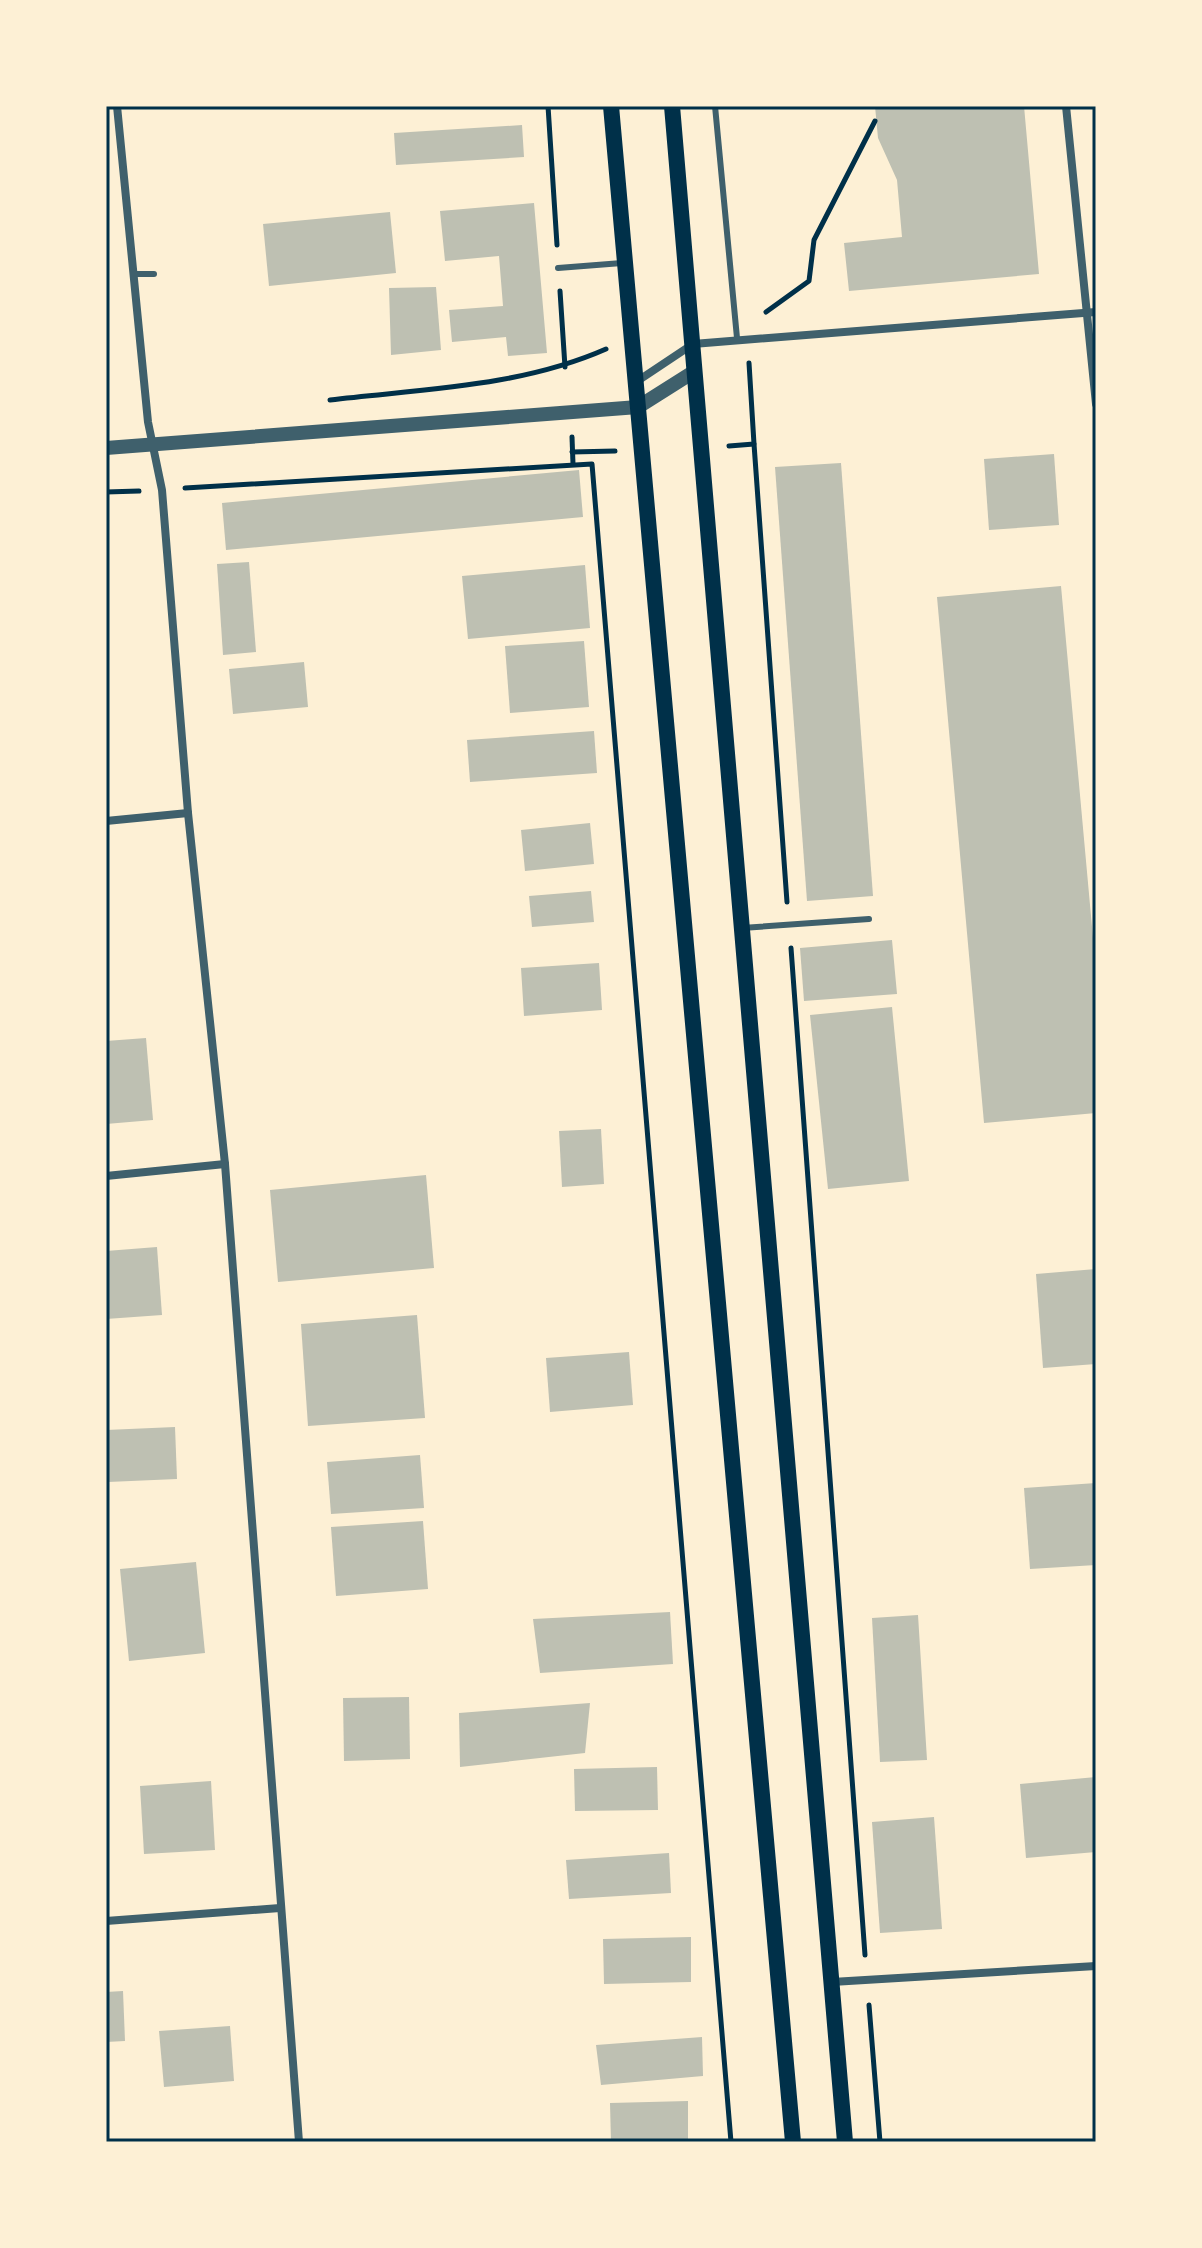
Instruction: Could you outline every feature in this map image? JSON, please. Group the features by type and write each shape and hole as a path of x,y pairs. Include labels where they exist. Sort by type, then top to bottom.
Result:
{"main road":[{"path":"611,106 793,2142"},
{"path":"672,106 845,2142"}],"street":[{"path":"117,106 133,274 153,444 162,490 188,813 225,1164 299,2142"},
{"path":"1066,106 1092,312 1096,404"},
{"path":"636,382 693,344 737,338 1092,312"},
{"path":"106,448 638,407 695,371"},
{"path":"106,821 188,813"},
{"path":"106,1176 225,1164"},
{"path":"106,1921 280,1908"},
{"path":"832,1982 1096,1966"}],"lane":[{"path":"715,106 737,338"},
{"path":"558,268 626,263"},
{"path":"133,274 154,274"},
{"path":"742,928 869,919"}],"path":[{"path":"548,106 565,367"},
{"path":"875,121 814,240 809,281 754,319 749,358 880,2142"},
{"path":"318,401 518,377 565,367 632,337"},
{"path":"724,446 754,444"},
{"path":"573,464 572,452 642,450"},
{"path":"162,490 592,464 731,2142"}],"building":[{"path":"875,106 1024,106 1039,274 849,291 844,243 902,237 897,180 878,138"},
{"path":"522,125 524,157 396,165 394,133"},
{"path":"534,203 547,353 508,356 506,337 452,342 449,310 503,306 499,256 445,261 440,211"},
{"path":"390,212 396,273 269,286 263,224"},
{"path":"436,287 441,350 391,355 389,288"},
{"path":"1054,454 1059,525 989,530 984,459"},
{"path":"841,463 873,896 807,901 775,467"},
{"path":"579,470 583,517 226,550 222,503"},
{"path":"249,562 256,652 223,655 217,564"},
{"path":"585,565 590,628 468,639 462,576"},
{"path":"1061,586 1096,971 1096,1113 984,1123 937,597"},
{"path":"584,641 589,707 510,713 505,646"},
{"path":"304,662 308,707 233,714 229,669"},
{"path":"594,731 597,773 470,782 467,740"},
{"path":"590,823 594,864 525,871 521,830"},
{"path":"591,891 594,922 532,927 529,896"},
{"path":"892,940 897,994 804,1001 800,948"},
{"path":"599,963 602,1010 524,1016 521,968"},
{"path":"892,1007 909,1181 828,1189 810,1015"},
{"path":"146,1038 153,1120 106,1124 106,1041"},
{"path":"601,1129 604,1184 562,1187 559,1131"},
{"path":"426,1175 434,1268 278,1282 270,1190"},
{"path":"157,1247 162,1315 106,1319 106,1251"},
{"path":"1096,1269 1096,1364 1043,1368 1036,1274"},
{"path":"417,1315 425,1418 308,1426 301,1324"},
{"path":"629,1352 633,1405 550,1412 546,1358"},
{"path":"175,1427 177,1479 108,1482 106,1430"},
{"path":"420,1455 424,1508 331,1514 327,1462"},
{"path":"1096,1483 1096,1565 1030,1569 1024,1488"},
{"path":"423,1521 428,1589 336,1596 331,1527"},
{"path":"196,1562 205,1653 129,1661 120,1569"},
{"path":"670,1612 673,1664 540,1673 533,1619"},
{"path":"918,1615 927,1760 880,1762 872,1618"},
{"path":"409,1697 410,1759 344,1761 343,1698"},
{"path":"590,1703 585,1753 460,1767 459,1713"},
{"path":"657,1767 658,1810 575,1811 574,1769"},
{"path":"1096,1777 1096,1852 1026,1858 1020,1784"},
{"path":"211,1781 215,1850 144,1854 140,1786"},
{"path":"934,1817 942,1929 880,1933 872,1822"},
{"path":"669,1853 671,1893 569,1899 566,1860"},
{"path":"691,1937 691,1982 604,1984 603,1939"},
{"path":"123,1991 125,2041 106,2042 106,1992"},
{"path":"230,2026 234,2081 164,2087 159,2031"},
{"path":"702,2037 703,2076 601,2085 596,2045"},
{"path":"688,2101 688,2142 611,2142 610,2103"}]}
